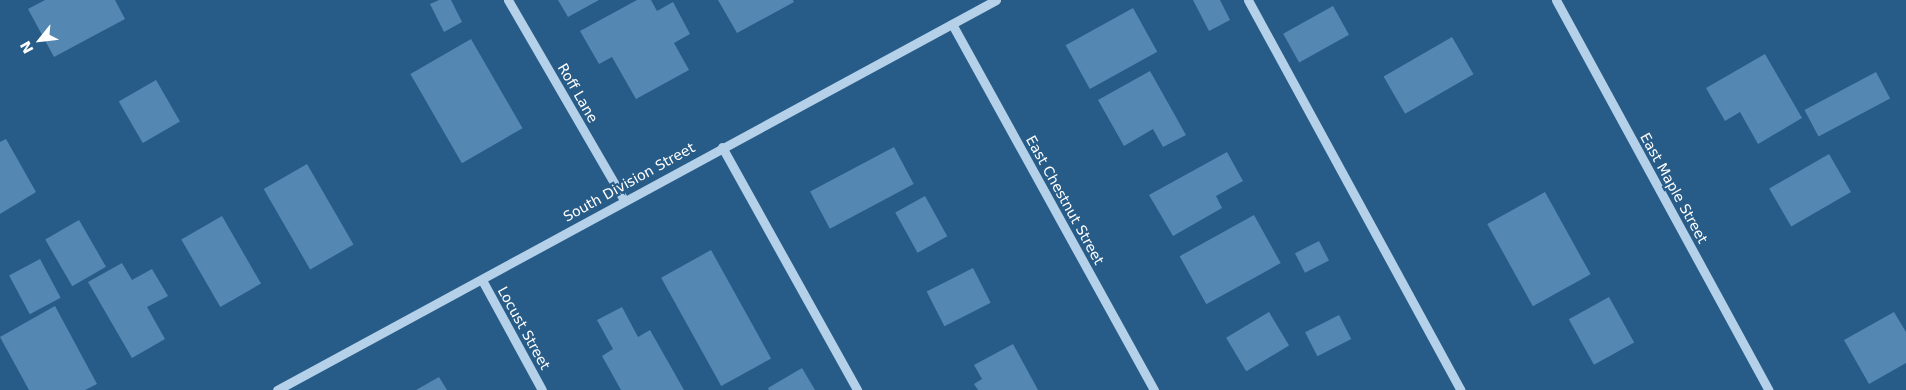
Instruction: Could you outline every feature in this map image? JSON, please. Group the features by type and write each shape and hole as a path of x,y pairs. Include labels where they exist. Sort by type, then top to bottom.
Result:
{"street":[{"name":"Roff Lane","path":"508,0 624,200"},
{"name":"South Division Street","path":"277,390 482,280 722,146 952,24 982,3 996,0"},
{"path":"1248,0 1461,390"},
{"name":"East Maple Street","path":"1556,0 1769,390"},
{"name":"East Chestnut Street","path":"952,24 1154,390"},
{"path":"722,146 857,390"},
{"name":"Locust Street","path":"482,280 542,390"}],"building":[{"path":"45,0 115,0 125,19 54,57 28,9"},
{"path":"439,0 451,0 462,22 444,32 430,4"},
{"path":"558,0 599,0 568,17"},
{"path":"637,0 651,0 657,11 673,2 690,34 674,43 689,70 636,99 612,57 599,64 580,31"},
{"path":"718,0 793,0 794,2 737,33"},
{"path":"1193,0 1220,0 1230,20 1209,31"},
{"path":"1333,6 1349,35 1299,62 1283,34"},
{"path":"1133,8 1157,52 1090,89 1066,45"},
{"path":"1452,37 1474,74 1405,114 1384,76"},
{"path":"471,39 522,128 462,163 410,74"},
{"path":"1765,54 1802,118 1758,144 1740,112 1725,121 1706,88"},
{"path":"1150,71 1186,135 1163,147 1153,129 1124,146 1098,100"},
{"path":"1876,72 1890,98 1819,137 1804,110"},
{"path":"156,80 180,122 143,143 119,102"},
{"path":"6,139 36,192 0,214 0,142"},
{"path":"894,147 914,184 830,229 810,192"},
{"path":"1227,152 1243,181 1216,196 1222,208 1173,236 1149,195"},
{"path":"1829,154 1851,192 1791,227 1769,188"},
{"path":"307,164 354,245 310,270 264,189"},
{"path":"1545,192 1591,274 1533,306 1487,224"},
{"path":"925,196 947,236 918,253 895,212"},
{"path":"1254,215 1281,263 1206,304 1180,256"},
{"path":"222,216 261,284 220,307 181,240"},
{"path":"79,220 106,267 72,286 45,240"},
{"path":"1319,241 1329,261 1305,273 1295,253"},
{"path":"711,250 771,358 721,386 661,278"},
{"path":"40,259 61,298 30,314 9,275"},
{"path":"122,263 132,280 152,269 168,296 147,307 165,339 132,358 88,282"},
{"path":"973,268 991,303 944,326 927,292"},
{"path":"1609,297 1634,342 1594,365 1569,319"},
{"path":"55,306 97,384 85,390 29,390 0,337"},
{"path":"622,307 638,337 650,330 684,390 621,390 602,356 613,349 597,320"},
{"path":"1269,312 1289,345 1246,371 1226,338"},
{"path":"1894,312 1906,332 1906,363 1869,384 1844,340"},
{"path":"1339,315 1351,339 1317,356 1305,332"},
{"path":"1013,344 1038,390 978,390 974,384 982,379 974,365"},
{"path":"802,368 815,390 769,390 768,388"},
{"path":"439,377 447,390 416,390"}]}
